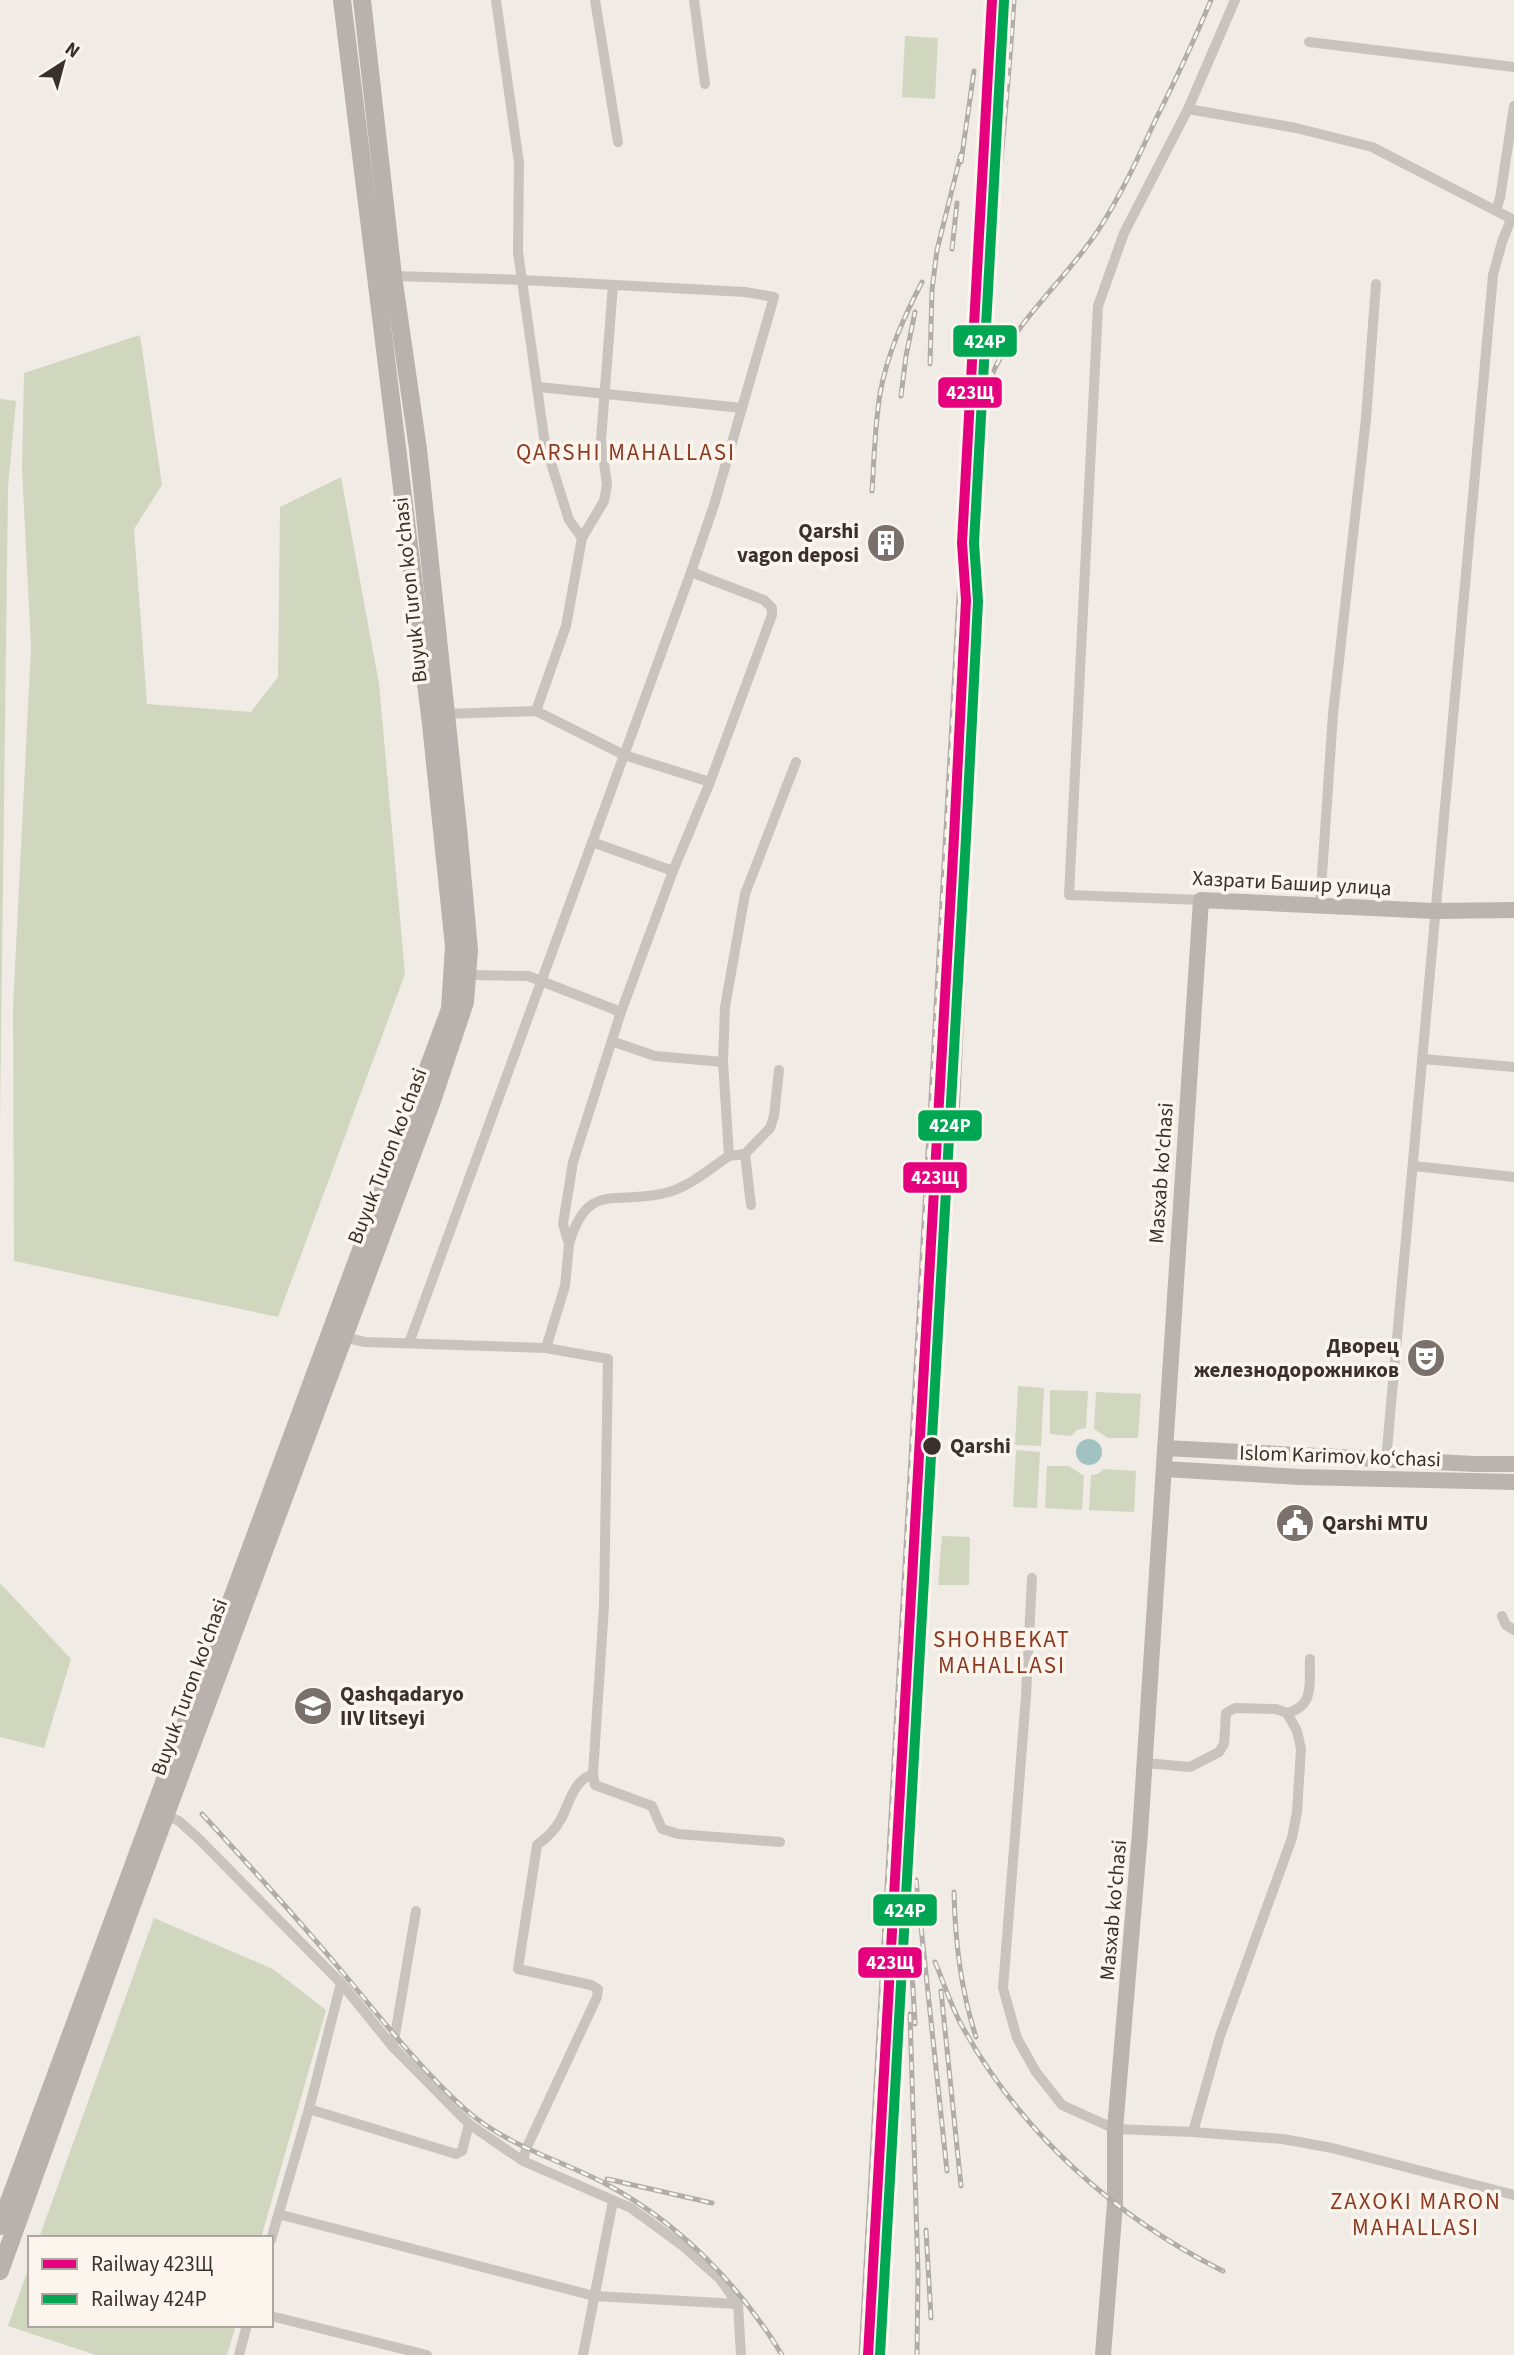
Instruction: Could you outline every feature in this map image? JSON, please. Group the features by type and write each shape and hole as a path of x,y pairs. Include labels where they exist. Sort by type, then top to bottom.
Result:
{"main road":[{"name":"Buyuk Turon ko'chasi","path":"0,2226 343,1337 465,1002 469,950 418,449 342,0"},
{"name":"Buyuk Turon ko'chasi","path":"0,2271 159,1812 450,1009 454,963 453,930 362,0"},
{"name":"Хазрати Башир улица","path":"1200,900 1435,911 1514,909"},
{"name":"Masxab ko'chasi","path":"1103,2355 1115,2204 1115,2129 1145,1763 1200,900"},
{"name":"Islom Karimov ko‘chasi","path":"1164,1448 1514,1464"},
{"name":"Islom Karimov ko‘chasi","path":"1164,1469 1514,1482"}],"street":[{"path":"496,0 519,163 518,252 545,444 569,520 582,538"},
{"path":"595,0 618,142"},
{"path":"694,0 705,84"},
{"path":"1236,0 1188,109 1296,128 1372,147 1513,219 1502,242 1493,275 1386,1460"},
{"path":"1309,42 1514,67"},
{"path":"1496,211 1514,106"},
{"name":"Хазрати Башир улица","path":"1188,109 1124,233 1098,306 1069,895 1200,900"},
{"path":"387,272 746,292 774,297 714,506 691,572 409,1343"},
{"path":"1320,905 1333,714 1361,472 1376,284"},
{"path":"536,711 566,626 582,538 604,501 607,485 601,439 613,285"},
{"path":"539,387 742,408"},
{"path":"569,1244 563,1224 573,1162 614,1042 621,1012 673,871 710,782 772,608 764,600 691,572"},
{"path":"445,715 536,711 624,755 710,782"},
{"path":"729,1156 723,1062 725,1007 745,894 796,762"},
{"path":"592,842 673,871"},
{"path":"468,975 528,976 621,1012"},
{"path":"614,1042 655,1056 723,1062"},
{"path":"1423,1059 1514,1067"},
{"path":"546,1348 565,1286 569,1244 576,1220 593,1203 606,1198 635,1198 666,1193 690,1185 729,1156 745,1154 770,1128 774,1116 779,1070"},
{"path":"745,1154 751,1205"},
{"path":"1414,1166 1514,1177"},
{"path":"343,1337 365,1342 546,1348 608,1359 604,1606 593,1773 595,1785 653,1806 662,1829 678,1834 780,1842"},
{"path":"1031,1578 1026,1696 1003,1988 1017,2038 1036,2072 1062,2105 1115,2129 1283,2139 1332,2148 1514,2195"},
{"path":"1502,1616 1506,1625 1514,1630"},
{"path":"1145,1763 1190,1767 1219,1752 1224,1745 1226,1713 1235,1707 1276,1709 1287,1713 1300,1710 1306,1704 1310,1659"},
{"path":"1193,2132 1220,2036 1292,1838 1301,1749 1297,1731 1287,1713"},
{"path":"523,2161 597,1997 598,1989 591,1984 518,1969 537,1845 550,1835 560,1821 577,1785 584,1777 593,1773"},
{"path":"159,1812 187,1827 341,1983 393,2047 469,2124 523,2161 631,2208 683,2246 720,2279 738,2304 741,2355"},
{"path":"393,2047 416,1911"},
{"path":"272,2236 309,2109 341,1983"},
{"path":"309,2109 456,2154 462,2151 469,2124"},
{"path":"583,2355 613,2201"},
{"path":"278,2214 594,2296 738,2304"},
{"path":"273,2316 428,2355"},
{"path":"239,2355 246,2327"}],"green space":[{"path":"905,36 938,38 935,99 902,97"},
{"path":"140,335 162,485 134,529 147,704 251,712 278,677 280,507 341,477 379,684 405,974 278,1317 14,1261 13,1007 31,647 22,469 24,373"},
{"path":"0,399 16,401 8,487 0,1121"},
{"path":"1018,1386 1044,1388 1041,1446 1015,1445"},
{"path":"1050,1390 1088,1391 1086,1428 1077,1430 1071,1436 1050,1434"},
{"path":"1096,1392 1141,1394 1138,1438 1108,1438 1094,1429"},
{"path":"1016,1450 1040,1452 1037,1508 1013,1507"},
{"path":"1047,1466 1069,1466 1084,1476 1082,1510 1045,1508"},
{"path":"1104,1469 1136,1471 1134,1512 1089,1510 1091,1475"},
{"path":"942,1536 970,1537 969,1585 938,1585"},
{"path":"0,1583 71,1659 44,1748 0,1737"},
{"path":"154,1918 273,1969 326,2010 262,2236 40,2236"},
{"path":"28,2270 28,2327 235,2327 227,2355 96,2355 8,2326"}],"water":[{"path":"1089,1439 1098,1443 1102,1452 1098,1461 1089,1465 1080,1461 1076,1452 1080,1443"}],"railway":[{"path":"970,530 1014,0"},
{"path":"984,395 994,371 1020,328 1084,250 1115,203 1211,0"},
{"path":"961,162 974,71"},
{"path":"930,364 932,290 937,250 961,154"},
{"path":"952,249 957,203"},
{"path":"872,491 877,418 883,379 897,336 922,282"},
{"path":"901,396 915,312"},
{"path":"956,1141 979,629 970,520"},
{"path":"861,2355 962,543"},
{"path":"883,2355 899,2034 914,1814 908,1671"},
{"path":"202,1814 306,1929 416,2060 466,2110 498,2133 606,2184 658,2217 727,2280 782,2355"},
{"path":"916,1880 947,2171"},
{"path":"954,1892 960,1965 966,2002 976,2037"},
{"path":"935,1962 958,2018 986,2065 1012,2102 1042,2136 1074,2168 1145,2225 1223,2271"},
{"path":"912,1972 915,2024"},
{"path":"941,1991 961,2186"},
{"path":"910,2014 918,2272 917,2355"},
{"path":"607,2179 712,2203"},
{"path":"926,2230 931,2318"}],"rail line":[{"name":"423Щ","path":"868,2355 954,837 966,600 962,543 992,0"},
{"name":"424Р","path":"880,2355 966,838 978,601 974,543 1004,1"}],"place":[{"name":"Qarshi vagon deposi","path":"886,543"},
{"name":"Дворец железнодорожников","path":"1426,1358"},
{"name":"Qarshi","path":"932,1446"},
{"name":"Qarshi MTU","path":"1295,1523"},
{"name":"Qashqadaryo IIV litseyi","path":"313,1706"}],"district":[{"name":"QARSHI MAHALLASI","path":"626,452"},
{"name":"SHOHBEKAT MAHALLASI","path":"1002,1652"},
{"name":"ZAXOKI MARON MAHALLASI","path":"1416,2214"}]}
